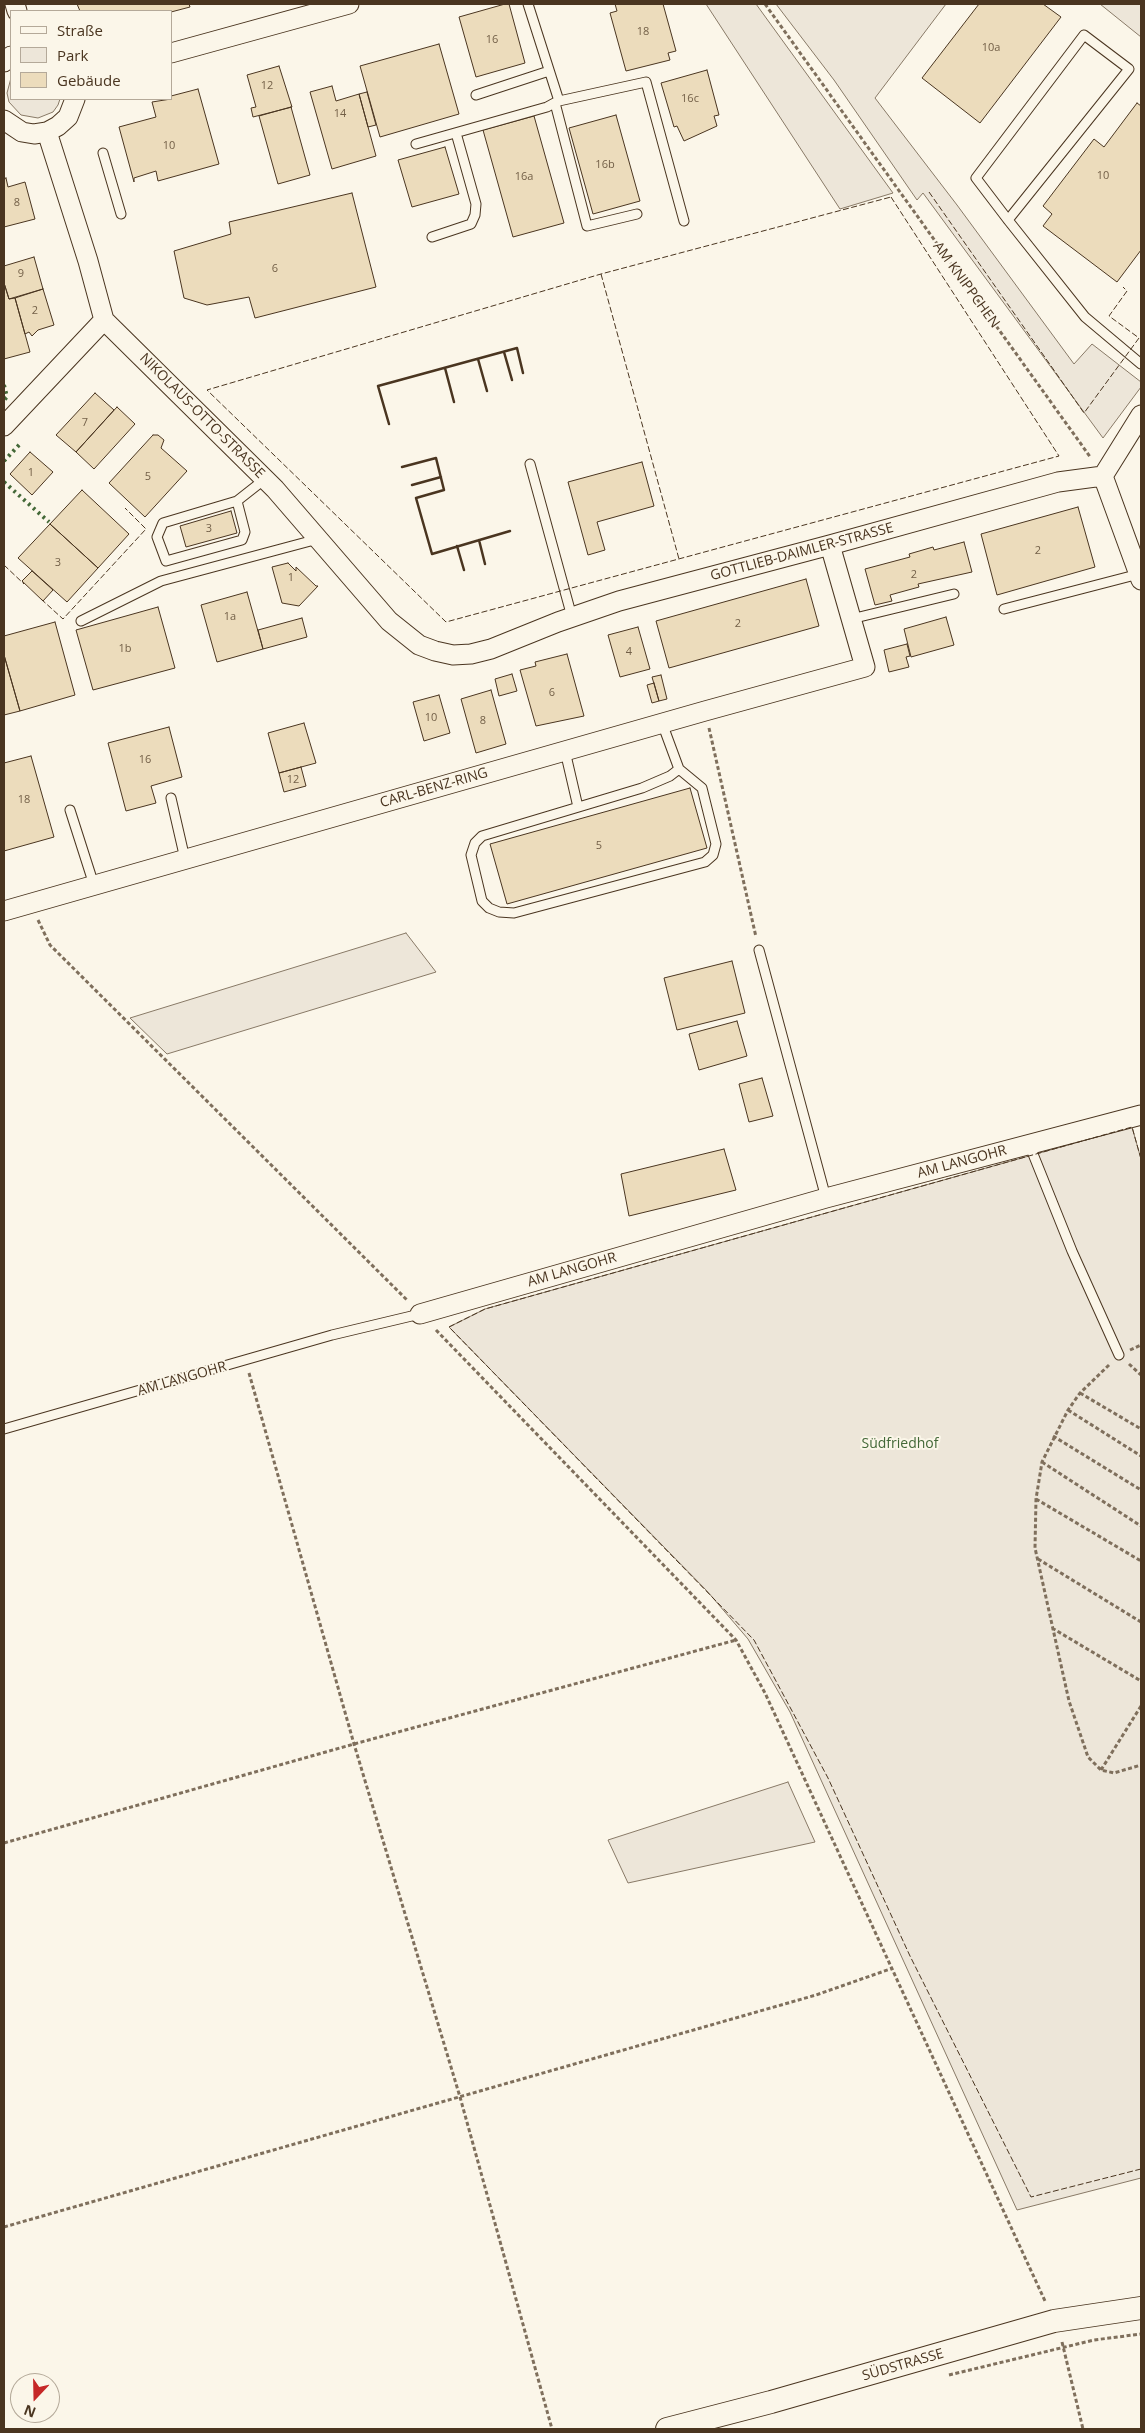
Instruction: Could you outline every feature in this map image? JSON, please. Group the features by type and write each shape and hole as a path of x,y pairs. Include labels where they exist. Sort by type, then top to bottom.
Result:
{"street":[{"path":"172,53 349,4"},
{"path":"4,120 22,132 34,134 47,132 58,126 68,117 75,100"},
{"path":"4,426 104,320 88,261 47,132"},
{"name":"NIKOLAUS-OTTO-STRASSE","path":"104,320 265,479 389,621 419,644 435,651"},
{"path":"1140,577 1103,476 1141,415"},
{"name":"GOTTLIEB-DAIMLER-STRASSE","path":"435,651 453,655 478,652 619,600 830,546 1058,482 1103,476"},
{"path":"830,546 851,619"},
{"name":"CARL-BENZ-RING","path":"4,911 566,750 865,667 851,619"},
{"name":"AM LANGOHR","path":"420,1314 826,1198 1141,1116"},
{"name":"SÜDSTRASSE","path":"667,2429 771,2402 1054,2321 1141,2308"}],"lane":[{"path":"528,4 549,71 587,226 637,214"},
{"path":"1008,220 1129,69 1084,35 976,178 1008,220 1084,317 1141,364"},
{"path":"476,95 549,71"},
{"path":"416,144 547,108 557,102 646,82 684,222"},
{"path":"432,237 471,224 475,215 476,204 456,133"},
{"path":"103,153 121,214"},
{"path":"530,464 572,617"},
{"path":"237,501 245,532 242,540 166,561 156,537 163,523 237,501 265,479"},
{"path":"80,621 161,581 318,539"},
{"path":"1004,609 1140,577"},
{"path":"851,619 954,594"},
{"path":"662,723 679,769 702,788 716,844 713,855 704,862 514,913 500,912 489,908 482,901 471,855 475,843 482,836 642,788 670,776 679,769"},
{"path":"566,750 578,807"},
{"path":"172,798 185,859"},
{"path":"70,810 94,885"},
{"path":"759,950 826,1198"},
{"path":"1029,1144 1072,1250 1119,1355"},
{"name":"AM LANGOHR","path":"4,1429 332,1335 420,1314"}],"path":[{"name":"AM KNIPPCHEN","path":"765,4 1103,476"},
{"path":"705,711 759,950"},
{"path":"33,903 39,925 50,945 420,1314 736,1640 765,1693 1054,2321 1064,2347 1083,2429"},
{"path":"1119,1355 1080,1393 1053,1436 1042,1462 1036,1499 1035,1548 1052,1628 1082,1742 1088,1757 1101,1770 1114,1774 1141,1765"},
{"path":"246,1361 354,1744 460,2097 552,2429"},
{"path":"1080,1393 1141,1429"},
{"path":"1068,1410 1141,1456"},
{"path":"1053,1436 1141,1490"},
{"path":"1042,1462 1141,1526"},
{"path":"1036,1499 1141,1561"},
{"path":"1038,1559 1141,1622"},
{"path":"1052,1628 1141,1681"},
{"path":"4,1843 354,1744 736,1640"},
{"path":"1101,1770 1141,1706"},
{"path":"4,2227 816,1995 893,1968"},
{"path":"947,2376 1094,2340 1141,2334"}],"green space":[{"path":"706,4 756,4 893,193 840,209"},
{"path":"776,4 946,4 875,98 957,205 1074,364 1092,344 1141,382 1141,387 1103,438 923,193 917,200 834,80"},
{"path":"1100,4 1141,4 1141,37"},
{"path":"10,82 10,100 60,100 53,112 38,118 21,115 9,102 7,93"},
{"path":"406,933 436,972 167,1054 130,1018"},
{"name":"Südfriedhof","path":"1132,1127 1141,1159 1141,2178 1017,2210 790,1712 748,1639 707,1591 449,1327 485,1309"},
{"path":"788,1782 815,1842 628,1883 608,1840"}],"building":[{"path":"77,4 189,4 190,7 172,12 172,10 80,10"},
{"path":"509,4 525,63 476,77 459,17"},
{"path":"615,4 663,4 676,51 668,53 670,60 626,71 610,13 617,11"},
{"path":"979,4 1043,4 1061,17 980,123 922,78"},
{"path":"439,44 459,114 380,137 360,66"},
{"path":"279,66 292,107 253,117 251,108 256,107 247,75"},
{"path":"707,70 719,115 714,116 717,126 684,141 677,126 674,127 661,83"},
{"path":"332,86 336,101 359,94 376,156 332,169 310,92"},
{"path":"198,89 219,164 158,181 156,171 134,178 134,182 119,127 156,117 152,102 172,100 172,96"},
{"path":"367,92 376,125 368,127 359,94"},
{"path":"1137,103 1141,106 1141,250 1117,282 1043,226 1052,214 1043,206 1094,139 1104,147"},
{"path":"291,107 310,175 278,184 259,116"},
{"path":"616,115 640,201 593,214 569,128"},
{"path":"534,116 564,223 513,237 483,130"},
{"path":"445,147 459,194 412,207 398,160"},
{"path":"6,178 8,187 25,182 35,219 4,227 4,179"},
{"path":"352,193 376,287 255,318 249,297 207,305 184,298 174,251 231,234 229,222"},
{"path":"34,257 43,289 9,299 4,283 4,266"},
{"path":"4,283 9,299 15,298 30,352 4,359"},
{"path":"43,289 54,325 38,330 32,336 29,332 25,334 15,298"},
{"path":"95,393 114,410 76,452 56,435"},
{"path":"117,407 135,424 94,469 76,452"},
{"path":"153,435 158,435 164,440 161,448 187,471 145,517 109,483"},
{"path":"30,452 53,472 32,495 10,474"},
{"path":"642,462 654,506 597,522 605,550 588,555 568,482"},
{"path":"82,490 129,534 98,568 50,524"},
{"path":"1078,507 1095,567 997,595 981,534"},
{"path":"231,511 237,533 186,547 180,526"},
{"path":"50,524 98,568 67,602 18,558"},
{"path":"964,542 972,572 918,584 919,587 890,595 892,601 875,605 865,569 910,557 909,554 933,547 934,550"},
{"path":"288,563 296,571 296,567 318,586 299,606 282,603 272,567"},
{"path":"32,571 53,590 43,601 22,581"},
{"path":"806,579 819,626 669,668 656,621"},
{"path":"247,592 263,649 217,662 201,605"},
{"path":"158,607 175,668 93,690 76,630"},
{"path":"946,617 954,645 911,657 904,629"},
{"path":"302,618 307,637 263,649 258,630"},
{"path":"55,622 75,695 20,711 4,655 4,636"},
{"path":"638,627 650,669 620,677 608,635"},
{"path":"907,644 910,656 906,657 909,667 889,672 884,650"},
{"path":"567,654 584,716 536,726 520,670 536,666 535,662"},
{"path":"4,655 20,711 4,715"},
{"path":"512,674 517,691 499,696 495,679"},
{"path":"661,675 667,699 659,701 652,677"},
{"path":"654,683 659,701 652,703 647,685"},
{"path":"491,690 506,744 476,753 461,699"},
{"path":"439,695 450,733 424,741 413,702"},
{"path":"304,723 316,763 279,773 268,733"},
{"path":"169,727 182,777 151,786 156,803 126,811 108,743"},
{"path":"31,756 54,837 4,851 4,763"},
{"path":"301,767 306,786 284,792 279,773"},
{"path":"690,788 707,848 507,904 490,844"},
{"path":"732,961 745,1013 677,1030 664,978"},
{"path":"737,1021 747,1056 699,1070 689,1034"},
{"path":"762,1078 773,1116 749,1122 739,1084"},
{"path":"724,1149 736,1190 629,1216 621,1174"}],"hedge":[{"path":"4,385 7,397 4,400"},
{"path":"4,461 20,444"},
{"path":"4,482 49,522"}],"fence":[{"path":"929,192 1084,413 1139,338 1109,316 1127,291 1123,287"},
{"path":"891,197 1059,456 446,622 207,390 601,274 891,197"},
{"path":"601,274 679,559"},
{"path":"41,599 63,619 146,529 125,508"},
{"path":"4,565 24,584"},
{"path":"1141,1159 1132,1127 485,1309 449,1327 754,1640 828,1778 910,1956 1031,2197 1141,2169"}],"wall":[{"path":"389,424 378,386 517,348 523,373"},
{"path":"504,352 512,380"},
{"path":"478,359 487,391"},
{"path":"445,368 454,402"},
{"path":"402,467 436,458 444,490 416,498 432,554 510,531"},
{"path":"412,485 441,477"},
{"path":"479,540 485,564"},
{"path":"457,546 464,570"}]}
